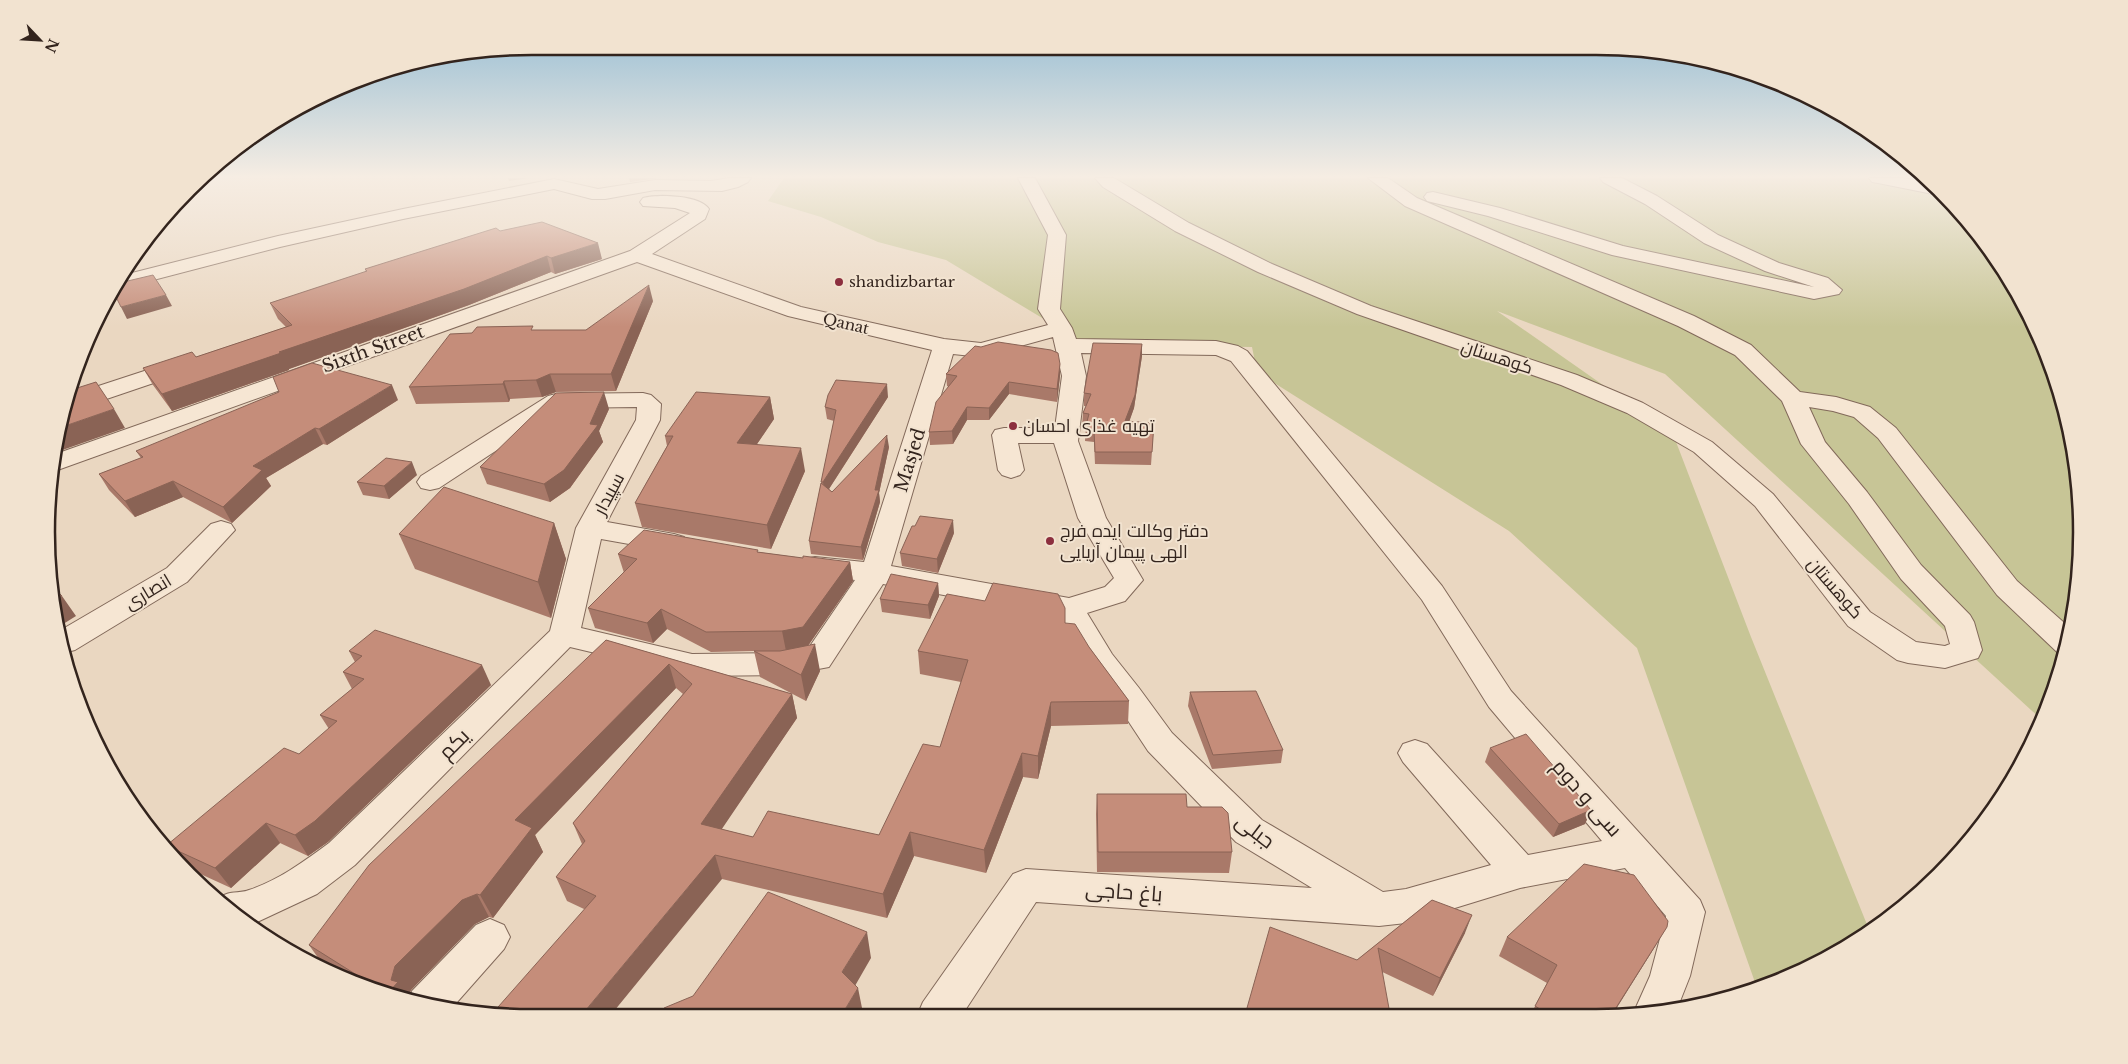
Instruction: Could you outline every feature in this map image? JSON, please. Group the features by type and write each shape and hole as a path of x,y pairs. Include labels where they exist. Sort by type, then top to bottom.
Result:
{"street":[{"path":"127,281 342,228"},
{"name":"Sixth Street","path":"60,461 638,255 680,228"},
{"path":"786,562 875,573 1011,596 1069,608 1115,594 1129,580 1092,518 1066,441 1074,376 1064,337 1049,309 1057,235 1053,228"},
{"name":"کوهستان","path":"1183,228 1265,268 1364,310 1569,380 1635,408 1703,447 1764,500 1859,619 1908,652 1945,658 1967,650 1959,622 1911,572 1858,498 1813,444 1793,398 1743,350 1686,321 1470,228"},
{"path":"1545,228 1619,250 1814,293 1832,290 1821,282 1772,267 1711,239 1694,228"},
{"name":"Qanat","path":"638,255 795,312 944,346 981,350 1064,337 1216,348 1230,351 1239,356"},
{"name":"Masjed","path":"564,635 692,665 786,664 818,659 875,573 944,346"},
{"name":"سی و دوم","path":"1239,356 1432,593 1500,699 1686,912 1670,976 1658,1005"},
{"path":"73,402 208,357"},
{"path":"1793,398 1836,404 1862,412 1887,433 2007,588 2061,638"},
{"name":"سپیدار","path":"430,482 556,401 643,400 649,404 648,420 590,528 698,548"},
{"path":"1011,470 1004,435 1066,436"},
{"path":"564,635 590,528"},
{"name":"انصاری","path":"67,640 177,575 221,530"},
{"name":"جبلی","path":"1069,608 1101,662 1128,696 1160,742 1249,831 1379,909"},
{"name":"یکم","path":"242,910 304,883 342,854 564,635"},
{"path":"1415,753 1520,872"},
{"path":"1379,909 1406,906 1520,872 1633,851"},
{"name":"باغ حاجی","path":"943,1009 1026,885 1379,909"},
{"path":"433,999 490,937"}],"shaded area":[{"path":"845,228 1963,228 1993,267 2024,321 2037,349 2057,409 2069,470 2073,532 2069,594 2057,655 2037,715 1665,374 1497,311 1673,434 1751,637 1867,924 1807,960 1755,982 1637,648 1509,531 1257,372 1252,347 1087,345 946,260 878,242"}],"building":[{"path":"496,228 500,231 516,228 557,228 598,243 551,258 547,256 464,289 162,394 143,368 192,352 196,357 292,325 270,303 367,271 365,269"},
{"path":"153,275 166,295 121,307 117,298 127,281"},
{"path":"649,285 611,374 550,374 536,380 504,381 503,384 409,387 450,334 472,333 477,327 533,326 531,330 586,330"},
{"path":"998,342 1051,350 1058,353 1060,364 1057,389 1009,382 989,408 967,407 952,431 929,432 936,402 957,376 946,374 975,346 981,347"},
{"path":"1093,343 1142,344 1135,395 1125,421 1154,423 1152,452 1095,452 1094,430 1085,429 1089,414 1083,413 1091,394 1084,393"},
{"path":"312,363 392,385 319,429 315,428 253,466 262,470 223,507 173,481 125,501 99,474 143,457 136,451 279,392 273,377"},
{"path":"836,380 887,384 823,482 821,482 836,410 825,407 828,395"},
{"path":"96,382 114,409 67,425 77,388"},
{"path":"604,392 590,424 598,425 564,470 544,484 480,467 556,393"},
{"path":"696,392 770,397 737,443 801,448 767,525 635,503 673,436 665,436"},
{"path":"887,435 875,490 879,490 861,547 809,541 821,483 832,492"},
{"path":"386,458 412,462 384,486 357,482"},
{"path":"444,487 554,523 538,582 399,534"},
{"path":"920,516 953,520 937,559 900,553 912,526 915,526"},
{"path":"644,530 758,550 757,552 850,562 803,627 782,631 706,632 661,609 647,623 588,608 637,559 618,554"},
{"path":"891,574 938,583 928,605 880,599"},
{"path":"993,583 1058,594 1065,608 1065,623 1075,624 1089,647 1129,701 1051,702 1038,756 1022,753 984,850 910,832 883,894 715,855 587,1009 497,1008 596,896 556,877 585,841 573,823 692,684 669,664 515,820 532,828 480,895 477,894 462,900 395,966 391,980 398,982 392,988 360,977 309,945 369,865 606,640 792,694 701,824 753,837 768,811 879,835 923,744 940,747 968,660 918,651 947,594 985,601"},
{"path":"375,630 482,665 315,821 295,835 266,823 215,868 176,850 170,843 284,748 299,754 337,721 320,715 364,679 343,672 362,656 349,651"},
{"path":"815,644 801,675 754,651 780,651"},
{"path":"1256,691 1283,750 1213,755 1190,692"},
{"path":"1526,734 1591,810 1559,824 1490,748"},
{"path":"1097,794 1186,794 1187,807 1222,807 1228,813 1232,852 1098,852"},
{"path":"1584,864 1634,875 1668,921 1667,927 1616,1008 1540,1009 1535,1006 1557,965 1507,937"},
{"path":"768,892 867,932 842,972 858,988 845,1009 663,1009 693,996"},
{"path":"1432,900 1472,915 1440,978 1378,948 1389,1009 1247,1009 1270,927 1357,960"}],"place":[{"name":"shandizbartar","path":"839,282"},
{"name":"تهیه غذای احسان","path":"1013,426"},
{"name":"دفتر وکالت ایده فرج الهی پیمان آریایی","path":"1050,541"}]}
